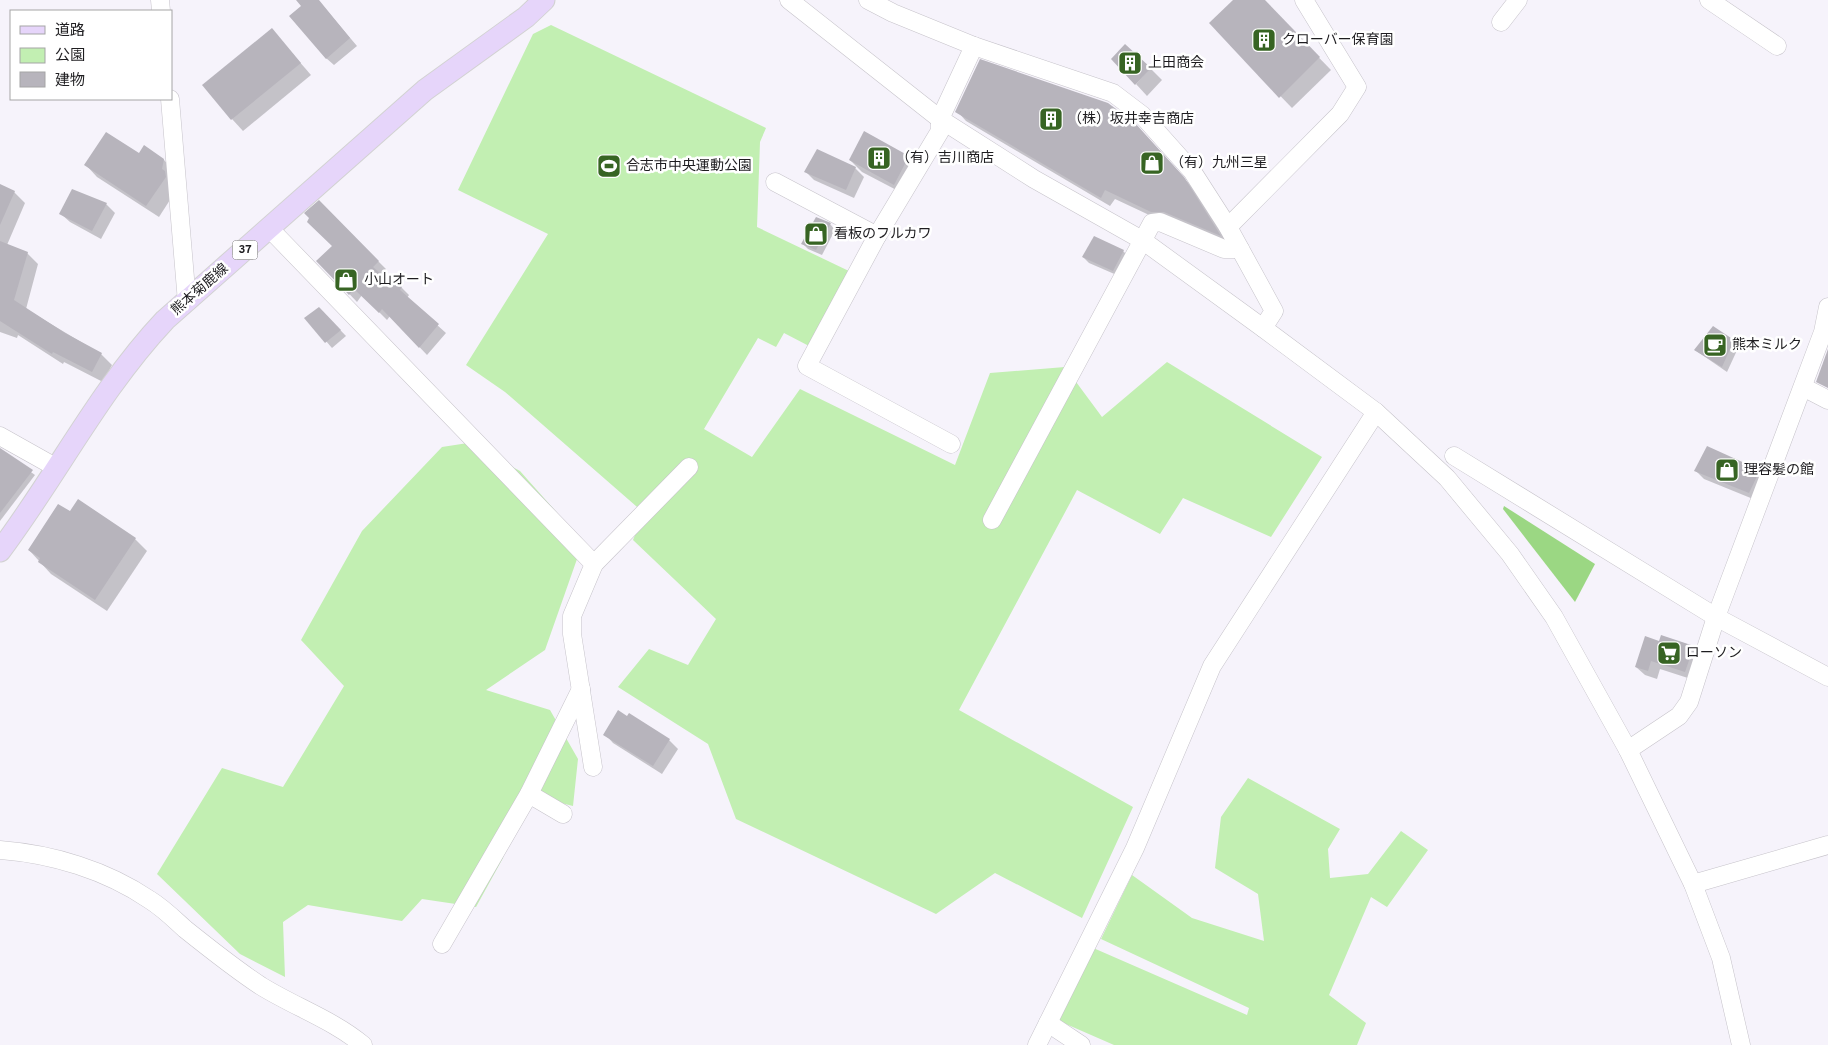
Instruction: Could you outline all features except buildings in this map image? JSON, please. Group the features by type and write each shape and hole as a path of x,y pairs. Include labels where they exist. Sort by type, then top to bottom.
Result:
{"main road":[{"name":"熊本菊鹿線","path":"0,551 136,352 165,320 425,90 526,17 544,0"}],"street":[{"path":"789,0 940,119 1034,179 1142,240 1376,412 1447,478 1510,554 1554,617 1628,750 1693,884 1720,958 1741,1045"},
{"path":"868,0 894,13 974,46 1113,94 1142,115 1192,171 1228,227 1274,311 1263,328"},
{"path":"1228,227 1340,114 1357,87 1304,0"},
{"path":"1501,22 1518,0"},
{"path":"1709,0 1777,46"},
{"path":"950,444 806,366 878,236 940,131 940,119 974,46"},
{"path":"170,100 187,302"},
{"path":"775,182 878,236"},
{"path":"992,520 1152,223 1160,222 1224,249 1240,249"},
{"path":"269,228 594,564"},
{"path":"1628,750 1679,716 1690,702 1716,617 1803,387 1826,332 1828,307"},
{"path":"1803,387 1828,400"},
{"path":"1037,1045 1135,848 1212,666 1376,412"},
{"path":"0,436 57,468"},
{"path":"1454,456 1716,617 1828,678"},
{"path":"593,767 572,634 572,616 594,564 689,467"},
{"path":"442,944 529,794 581,689"},
{"path":"529,794 563,814"},
{"path":"1693,884 1828,844"},
{"path":"0,850 27,852 77,865 116,881 150,900 233,967 264,987 335,1025 364,1045"},
{"path":"1048,1023 1081,1045"}],"green space":[{"path":"551,25 766,128 760,142 757,227 851,272 809,346 784,333 776,347 758,338 704,429 752,457 800,389 955,465 990,373 1065,367 1102,417 1167,362 1322,457 1271,537 1183,498 1160,534 1077,490 959,710 1133,807 1082,918 995,873 936,914 736,819 708,744 618,687 649,649 688,665 716,619 633,540 644,513 505,392 466,365 548,234 458,190 533,34"},
{"path":"468,443 520,471 583,542 545,650 486,690 550,710 578,759 573,806 529,795 512,808 503,858 476,907 422,899 402,921 308,905 283,922 285,977 240,954 157,874 222,768 283,787 344,686 301,640 362,531 442,447"},
{"path":"1248,778 1340,829 1328,849 1330,878 1368,874 1401,831 1428,850 1387,907 1371,897 1329,995 1366,1023 1357,1045 1114,1045 1059,1021 1091,947 1247,1015 1249,1008 1101,939 1132,875 1192,918 1264,941 1258,894 1215,868 1221,817"}],"shaded area":[{"path":"1504,506 1595,564 1575,602 1503,509"}],"place":[{"name":"クローバー保育園","path":"1264,40"},
{"name":"上田商会","path":"1130,63"},
{"name":"（株）坂井幸吉商店","path":"1051,119"},
{"name":"（有）吉川商店","path":"879,158"},
{"name":"（有）九州三星","path":"1152,163"},
{"name":"合志市中央運動公園","path":"609,166"},
{"name":"看板のフルカワ","path":"816,234"},
{"name":"小山オート","path":"346,280"},
{"name":"熊本ミルク","path":"1715,345"},
{"name":"理容髪の館","path":"1727,470"},
{"name":"ローソン","path":"1669,653"}]}
